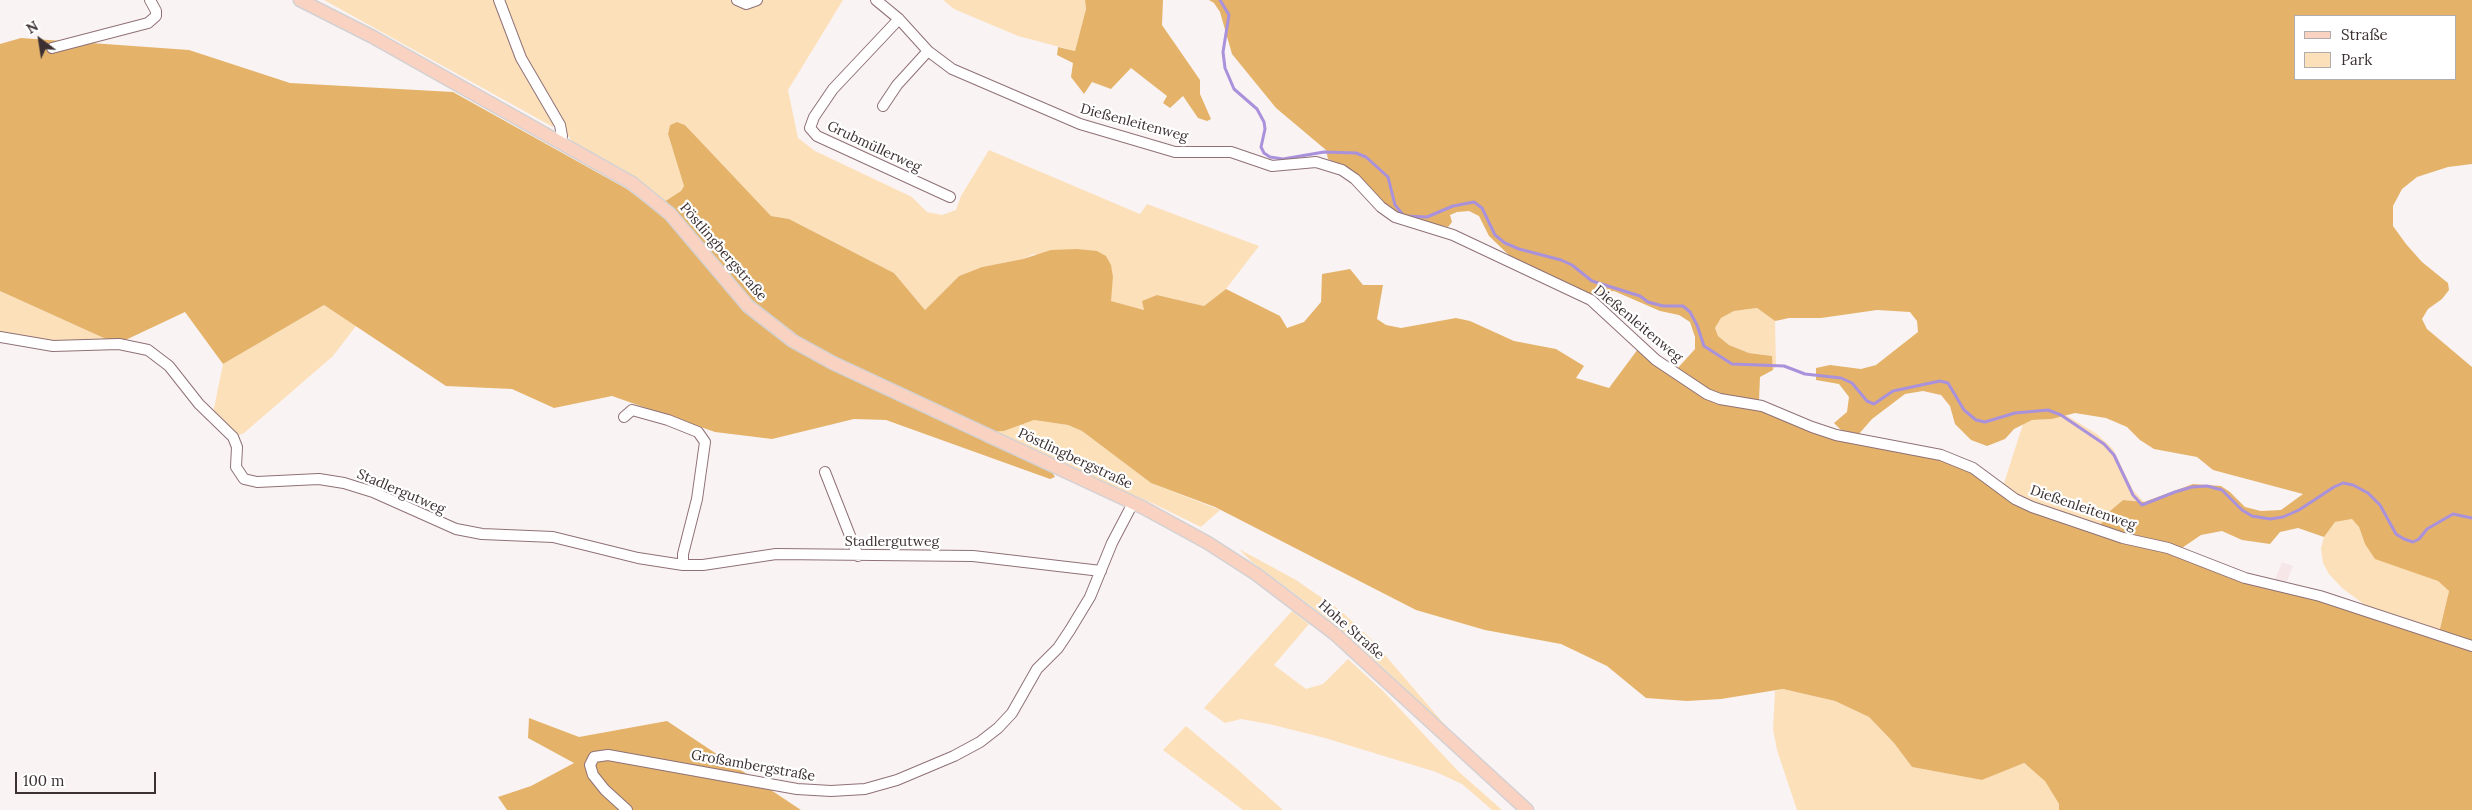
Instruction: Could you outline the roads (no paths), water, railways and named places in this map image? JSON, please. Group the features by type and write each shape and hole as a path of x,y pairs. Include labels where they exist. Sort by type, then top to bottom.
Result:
{"main road":[{"name":"Pöstlingbergstraße","path":"300,0 350,24 632,183 658,202 684,229 748,306 793,341 833,362 1133,503"},
{"name":"Hohe Straße","path":"1133,503 1220,551 1311,614 1527,810"}],"street":[{"path":"52,48 148,22 156,16 154,6 150,0"},
{"path":"499,0 510,31 530,76 560,126 562,136 560,142"},
{"path":"737,0 746,4 757,0"},
{"name":"Dießenleitenweg","path":"876,0 899,19 928,50 963,75 1066,119 1176,152 1236,153 1255,162 1272,166 1316,162 1342,170 1354,179 1381,207 1395,217 1453,235 1591,300 1656,360 1707,394 1720,399 1762,406 1812,428 1836,435 1941,455 1973,468 2015,499 2032,507 2123,538 2168,548 2245,578 2320,596 2472,646"},
{"name":"Grubmüllerweg","path":"899,19 833,89 814,117 810,128 817,136 950,197"},
{"path":"883,106 897,86 928,50"},
{"name":"Stadlergutweg","path":"0,337 54,346 119,344 148,350 169,366 199,404 233,438 237,447 236,467 244,479 257,482 303,479 337,482 373,492 456,529 482,534 553,537 638,558 683,565 703,565 776,554 987,556 1065,568 1101,571"},
{"path":"624,417 632,410 668,420 698,432 705,442 697,498 683,554 683,565"},
{"path":"825,472 858,556"},
{"name":"Großambergstraße","path":"627,810 598,782 590,765 594,757 608,755 797,789 822,791 878,786 954,756 990,735 1012,713 1037,669 1058,648 1070,630 1090,597 1112,543 1133,503"}],"waterway":[{"path":"1220,0 1229,15 1223,52 1225,68 1234,89 1257,109 1264,122 1265,129 1261,147 1264,153 1270,157 1283,159 1324,152 1356,153 1366,157 1388,177 1395,205 1404,216 1427,217 1453,206 1474,202 1482,208 1495,235 1505,243 1519,249 1561,260 1572,265 1592,281 1640,296 1648,302 1663,306 1683,306 1690,312 1697,325 1704,346 1732,364 1784,366 1805,374 1841,378 1852,383 1867,401 1874,404 1893,391 1940,381 1948,383 1964,410 1976,420 1985,422 2015,413 2048,410 2061,415 2104,444 2114,455 2133,495 2142,505 2192,487 2207,486 2222,490 2242,510 2252,516 2270,519 2283,517 2299,510 2343,483 2353,485 2368,493 2380,505 2396,534 2413,542 2419,539 2427,529 2453,514 2472,518"}]}
